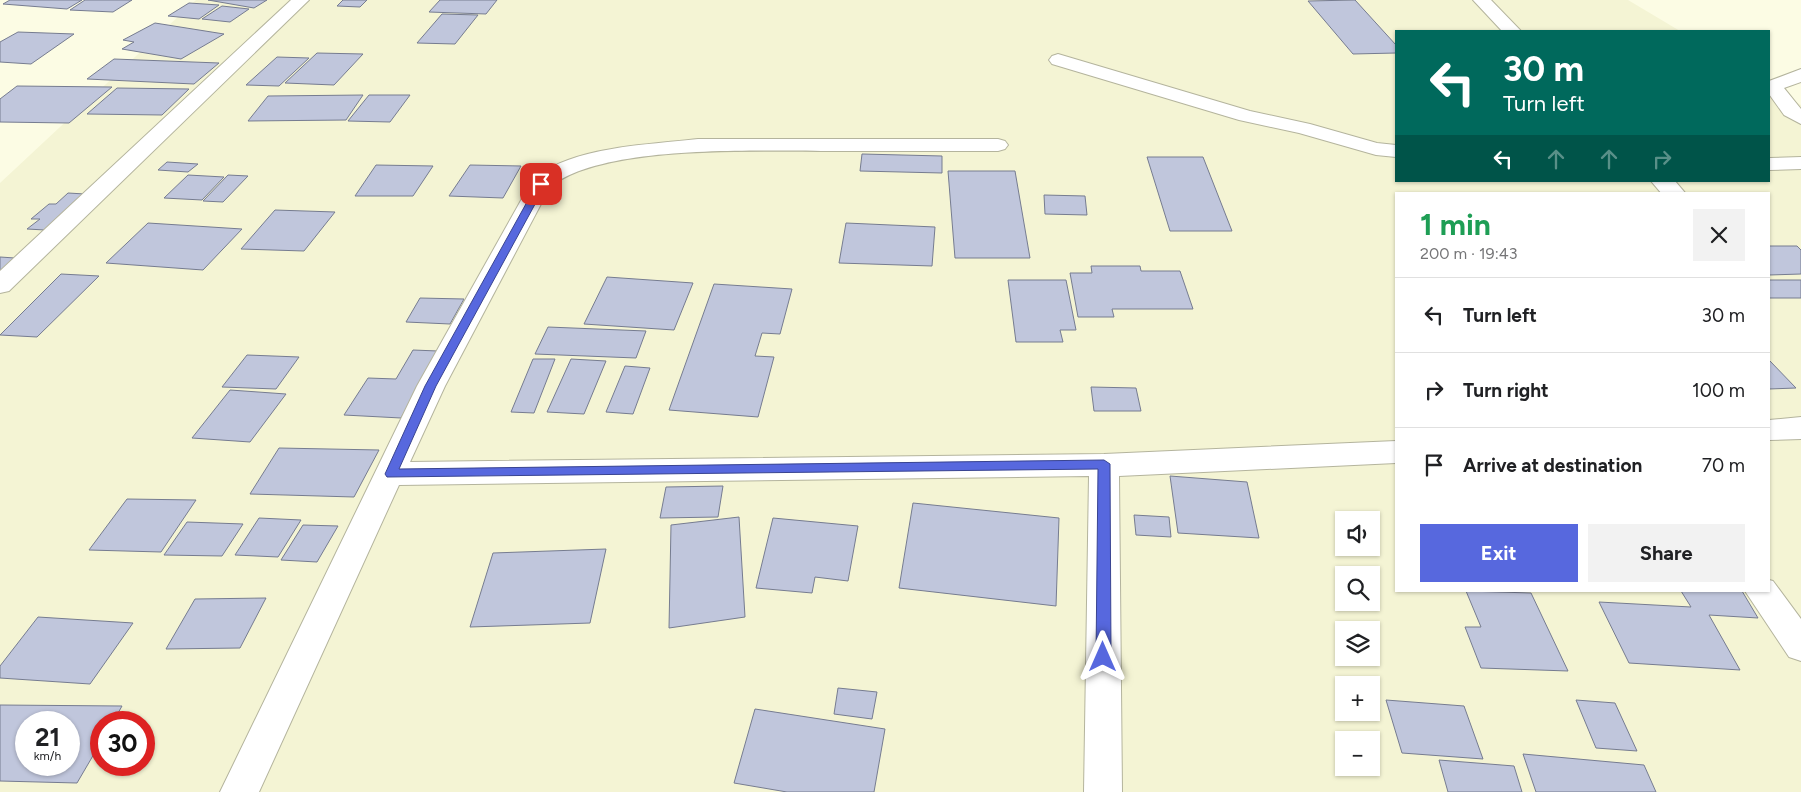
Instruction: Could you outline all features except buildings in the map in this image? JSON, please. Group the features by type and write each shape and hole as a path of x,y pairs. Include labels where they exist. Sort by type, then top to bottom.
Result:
{"street":[{"path":"0,285 301,0"},
{"path":"1481,0 1511,30"},
{"path":"1058,60 1246,116 1304,128 1376,149 1395,151"},
{"path":"1801,75 1772,86 1792,111 1801,118"},
{"path":"239,792 391,474 430,386 541,184 553,174 598,158 698,145 998,145"},
{"path":"1770,164 1801,164"},
{"path":"1663,182 1673,192"},
{"path":"1770,430 1801,428"},
{"path":"391,474 1104,464 1395,452"},
{"path":"1103,792 1104,464"},
{"path":"1762,592 1801,646"}],"shaded area":[{"path":"196,0 1628,0 1678,30 1395,30 1395,182 1770,182 1770,87 1801,105 1801,792 0,792 0,183"}],"route":[{"path":"541,184 430,386 391,474 1104,464 1103,657"}]}
